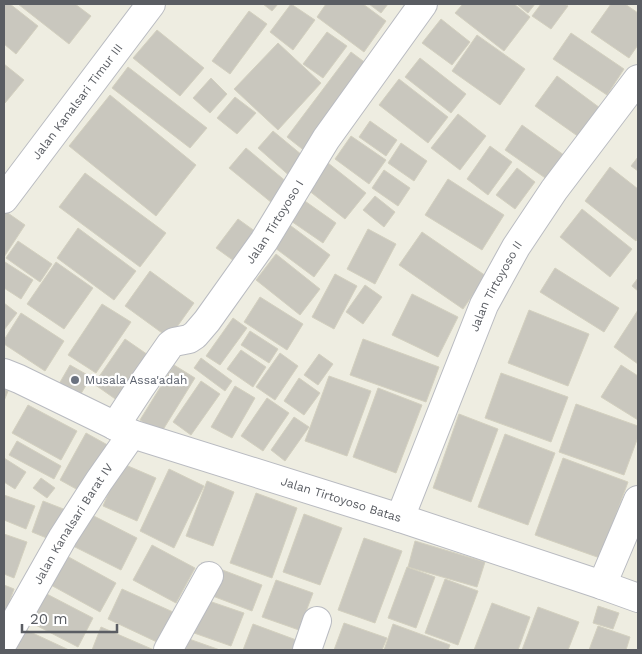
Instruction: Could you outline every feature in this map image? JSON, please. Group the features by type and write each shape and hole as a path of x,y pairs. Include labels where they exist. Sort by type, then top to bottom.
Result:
{"street":[{"name":"Jalan Kanalsari Timur III","path":"4,199 152,4"},
{"name":"Jalan Tirtoyoso I","path":"124,430 145,380 170,345 195,335 218,307 264,241 326,139 423,4"},
{"name":"Jalan Tirtoyoso II","path":"400,518 484,305 516,247 554,190 638,79"},
{"name":"Jalan Tirtoyoso Batas","path":"4,373 124,430 400,518 638,598"},
{"name":"Jalan Kanalsari Barat IV","path":"4,641 63,537 99,481 124,430"},
{"path":"602,585 638,500"},
{"path":"168,650 209,576"},
{"path":"307,650 317,621"}],"building":[{"path":"4,4 10,4 38,26 16,54 4,44"},
{"path":"18,4 75,4 91,16 69,44"},
{"path":"263,4 278,4 272,11"},
{"path":"291,4 315,20 293,50 270,32"},
{"path":"326,4 363,4 386,21 364,52 317,17"},
{"path":"369,4 388,4 381,13"},
{"path":"463,4 514,4 530,17 504,51 455,13"},
{"path":"517,4 535,4 528,13"},
{"path":"541,4 564,4 568,6 551,29 532,16"},
{"path":"611,4 625,4 638,13 638,45 629,58 591,32"},
{"path":"249,11 267,24 230,74 212,61"},
{"path":"441,19 470,42 452,65 422,43"},
{"path":"157,30 204,68 180,96 133,58"},
{"path":"327,32 347,46 323,78 303,64"},
{"path":"571,33 624,69 607,95 553,59"},
{"path":"477,35 525,69 500,105 452,71"},
{"path":"278,43 321,83 278,130 234,89"},
{"path":"351,52 371,67 306,152 287,137"},
{"path":"420,58 466,94 451,113 405,77"},
{"path":"4,64 24,80 5,103 4,102"},
{"path":"128,67 207,128 190,148 112,88"},
{"path":"557,76 600,108 579,137 535,106"},
{"path":"211,78 227,94 210,113 193,98"},
{"path":"399,79 448,117 428,143 379,105"},
{"path":"110,95 196,165 156,216 69,146"},
{"path":"235,97 256,113 237,134 217,118"},
{"path":"458,114 486,136 460,170 431,148"},
{"path":"370,121 397,140 386,156 359,137"},
{"path":"522,125 568,158 551,182 505,150"},
{"path":"273,131 308,160 292,178 258,148"},
{"path":"351,136 386,160 369,184 335,159"},
{"path":"401,143 427,161 414,181 388,163"},
{"path":"490,146 512,162 488,195 467,179"},
{"path":"246,148 288,183 272,203 229,168"},
{"path":"638,157 638,171 631,166"},
{"path":"323,159 366,193 345,219 303,186"},
{"path":"610,167 638,189 638,237 636,241 585,201"},
{"path":"517,168 535,182 515,209 496,195"},
{"path":"384,170 410,188 398,206 372,188"},
{"path":"85,173 166,233 140,267 59,207"},
{"path":"448,179 504,215 482,250 425,215"},
{"path":"375,196 395,212 384,227 363,210"},
{"path":"302,199 336,223 323,243 288,219"},
{"path":"582,209 632,249 610,277 560,237"},
{"path":"5,211 25,225 4,257 4,213"},
{"path":"238,219 263,237 241,266 216,248"},
{"path":"283,220 330,255 314,277 267,242"},
{"path":"78,228 136,271 114,300 57,258"},
{"path":"368,229 396,244 375,284 347,269"},
{"path":"422,232 486,276 463,309 399,265"},
{"path":"18,241 52,264 40,282 6,258"},
{"path":"276,254 320,289 300,315 256,280"},
{"path":"5,262 33,280 21,299 4,288"},
{"path":"56,262 93,288 64,329 27,304"},
{"path":"555,268 619,308 604,332 540,292"},
{"path":"150,271 194,303 169,338 125,306"},
{"path":"335,274 357,286 334,329 312,317"},
{"path":"638,278 638,291 632,286"},
{"path":"365,285 382,297 363,324 346,312"},
{"path":"412,294 458,317 438,357 392,335"},
{"path":"260,297 303,324 287,350 244,322"},
{"path":"4,303 17,313 4,330"},
{"path":"102,304 131,322 96,373 68,355"},
{"path":"529,310 589,334 568,386 508,363"},
{"path":"638,310 638,364 614,347"},
{"path":"21,313 64,341 45,371 4,344 4,340"},
{"path":"233,318 247,328 220,365 206,356"},
{"path":"250,331 278,349 269,363 241,345"},
{"path":"125,339 151,357 121,403 94,384"},
{"path":"363,339 439,367 426,402 350,375"},
{"path":"241,350 266,367 253,387 227,369"},
{"path":"280,353 298,366 275,400 256,387"},
{"path":"319,354 333,364 318,385 304,375"},
{"path":"201,358 232,381 225,391 194,368"},
{"name":"Musala Assa'adah","path":"70,365 91,377 79,397 59,384"},
{"path":"174,365 195,378 161,433 140,420"},
{"path":"621,365 638,376 638,420 601,397"},
{"path":"501,373 568,397 551,442 485,418"},
{"path":"329,376 371,391 347,456 305,441"},
{"path":"299,378 320,393 304,415 284,401"},
{"path":"201,381 220,394 191,435 173,422"},
{"path":"235,386 255,398 232,438 211,427"},
{"path":"378,388 422,405 396,473 353,457"},
{"path":"4,389 8,391 4,401"},
{"path":"267,398 289,413 263,451 241,436"},
{"path":"576,404 638,426 638,437 624,475 559,452"},
{"path":"28,405 77,431 61,460 12,433"},
{"path":"459,414 498,429 471,502 433,488"},
{"path":"294,417 309,427 285,461 271,450"},
{"path":"86,433 113,448 87,495 60,480"},
{"path":"505,434 555,453 528,525 478,507"},
{"path":"17,441 61,466 54,479 9,455"},
{"path":"4,458 26,472 15,489 4,482"},
{"path":"563,458 628,482 600,558 535,535"},
{"path":"121,463 156,478 137,521 103,506"},
{"path":"169,469 204,486 174,548 140,531"},
{"path":"41,478 55,488 47,498 33,488"},
{"path":"207,481 234,492 213,546 186,536"},
{"path":"256,493 297,508 272,578 230,563"},
{"path":"4,495 35,506 26,529 4,520"},
{"path":"43,501 66,510 54,541 32,532"},
{"path":"86,512 137,538 121,570 69,544"},
{"path":"304,514 342,528 320,585 283,572"},
{"path":"4,534 27,542 14,578 4,574"},
{"path":"364,538 402,551 375,623 338,610"},
{"path":"415,541 485,562 477,587 408,567"},
{"path":"152,545 195,568 176,603 133,580"},
{"path":"65,555 116,583 100,612 49,584"},
{"path":"407,567 435,577 416,628 388,618"},
{"path":"220,569 262,585 252,611 210,595"},
{"path":"445,579 478,591 458,645 425,633"},
{"path":"276,580 313,593 299,630 262,617"},
{"path":"4,585 14,589 4,617"},
{"path":"122,589 173,612 159,643 108,619"},
{"path":"41,591 93,618 78,647 26,620"},
{"path":"206,600 244,613 231,646 194,633"},
{"path":"492,603 530,617 518,650 474,650"},
{"path":"598,606 619,613 613,629 593,623"},
{"path":"538,607 579,622 568,650 522,650"},
{"path":"344,623 387,638 382,650 334,650"},
{"path":"253,624 299,641 295,650 243,650"},
{"path":"393,624 450,645 448,650 384,650"},
{"path":"598,626 630,637 626,650 589,650"},
{"path":"101,627 154,650 92,650"},
{"path":"24,629 69,650 14,650"},
{"path":"189,639 220,650 185,650"}],"place":[{"name":"Musala Assa'adah","path":"75,380"}]}
